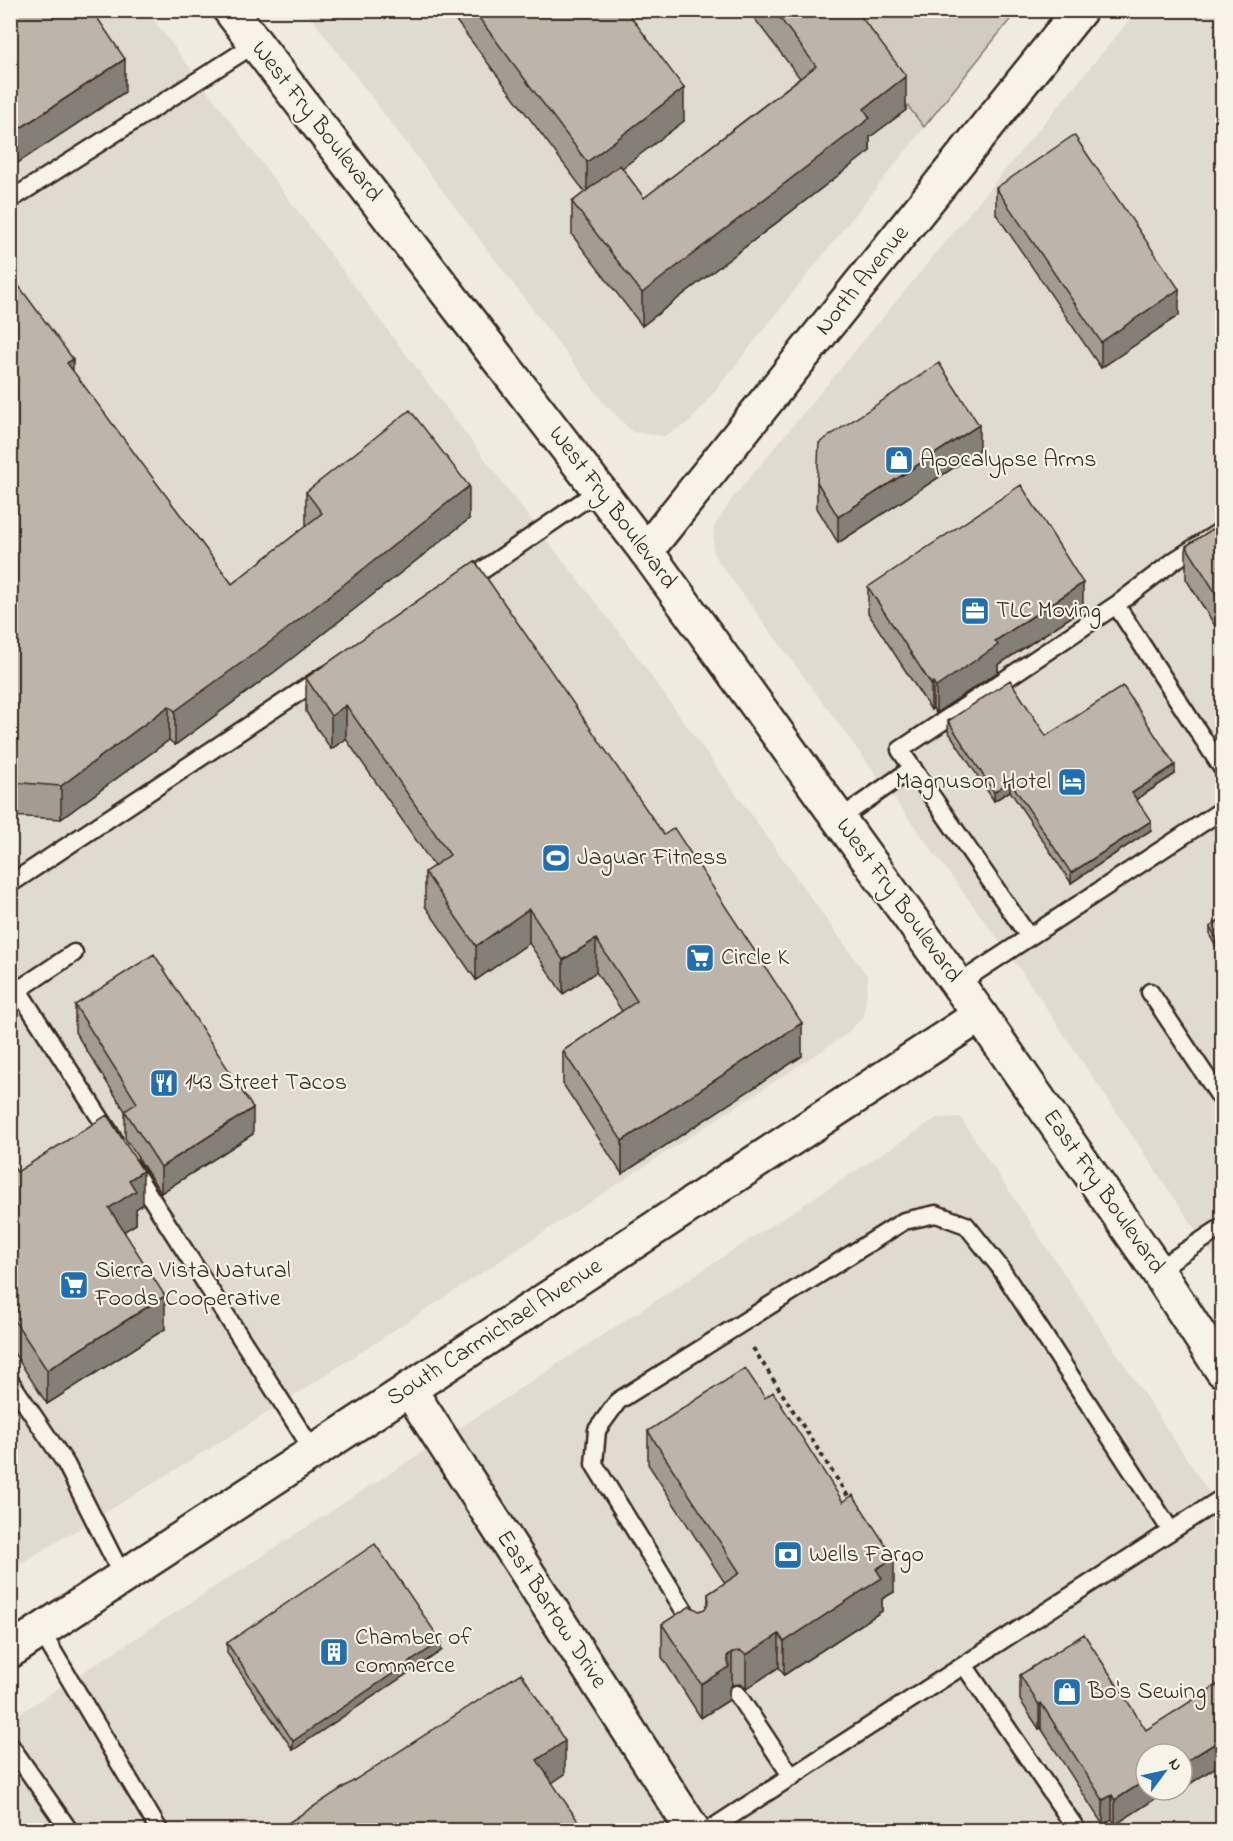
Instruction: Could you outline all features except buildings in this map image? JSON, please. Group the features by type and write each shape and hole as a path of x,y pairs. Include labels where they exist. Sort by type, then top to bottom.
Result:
{"street":[{"name":"West Fry Boulevard","path":"230,10 646,551 980,1016"},
{"name":"North Avenue","path":"646,551 1080,10"},
{"name":"South Carmichael Avenue","path":"10,1651 980,1016"},
{"name":"East Fry Boulevard","path":"980,1016 1158,1270 1222,1370"},
{"name":"East Bartow Drive","path":"409,1389 693,1830"}],"lane":[{"path":"10,200 255,44"},
{"path":"447,594 599,490"},
{"path":"1029,937 900,750 1116,605 1175,560 1222,530"},
{"path":"1116,605 1222,768"},
{"path":"10,884 341,664"},
{"path":"839,819 913,768"},
{"path":"958,984 1222,810"},
{"path":"74,953 18,990 314,1452"},
{"path":"1150,992 1222,1100"},
{"path":"699,1634 594,1464 597,1430 618,1401 903,1221 936,1214 966,1225 999,1266 1171,1531"},
{"path":"1158,1270 1222,1227"},
{"path":"10,1381 66,1464 123,1577"},
{"path":"709,1830 1222,1498"},
{"path":"41,1631 159,1830"},
{"path":"964,1665 1077,1830"},
{"path":"737,1694 792,1777"},
{"path":"10,1745 69,1830"}],"path":[{"path":"738,1325 852,1504"}],"shaded area":[{"path":"11,11 147,11 524,511 625,640 868,977 864,1016 844,1036 266,1414 11,1569"},
{"path":"306,11 1017,11 691,421 664,436 632,432 603,402"},
{"path":"835,11 1017,11 924,127"},
{"path":"1137,11 1222,11 1222,1269 1020,969 713,554 714,527 732,499"},
{"path":"960,1117 1222,1512 1222,1830 11,1830 11,1719 937,1118"}],"place":[{"name":"Apocalypse Arms","path":"899,460"},
{"name":"TLC Moving","path":"975,611"},
{"name":"Magnuson Hotel","path":"1072,782"},
{"name":"Jaguar Fitness","path":"556,858"},
{"name":"Circle K","path":"700,958"},
{"name":"143 Street Tacos","path":"164,1083"},
{"name":"Sierra Vista Natural Foods Cooperative","path":"74,1285"},
{"name":"Wells Fargo","path":"788,1555"},
{"name":"Chamber of commerce","path":"334,1652"},
{"name":"Bo's Sewing","path":"1067,1692"}]}
